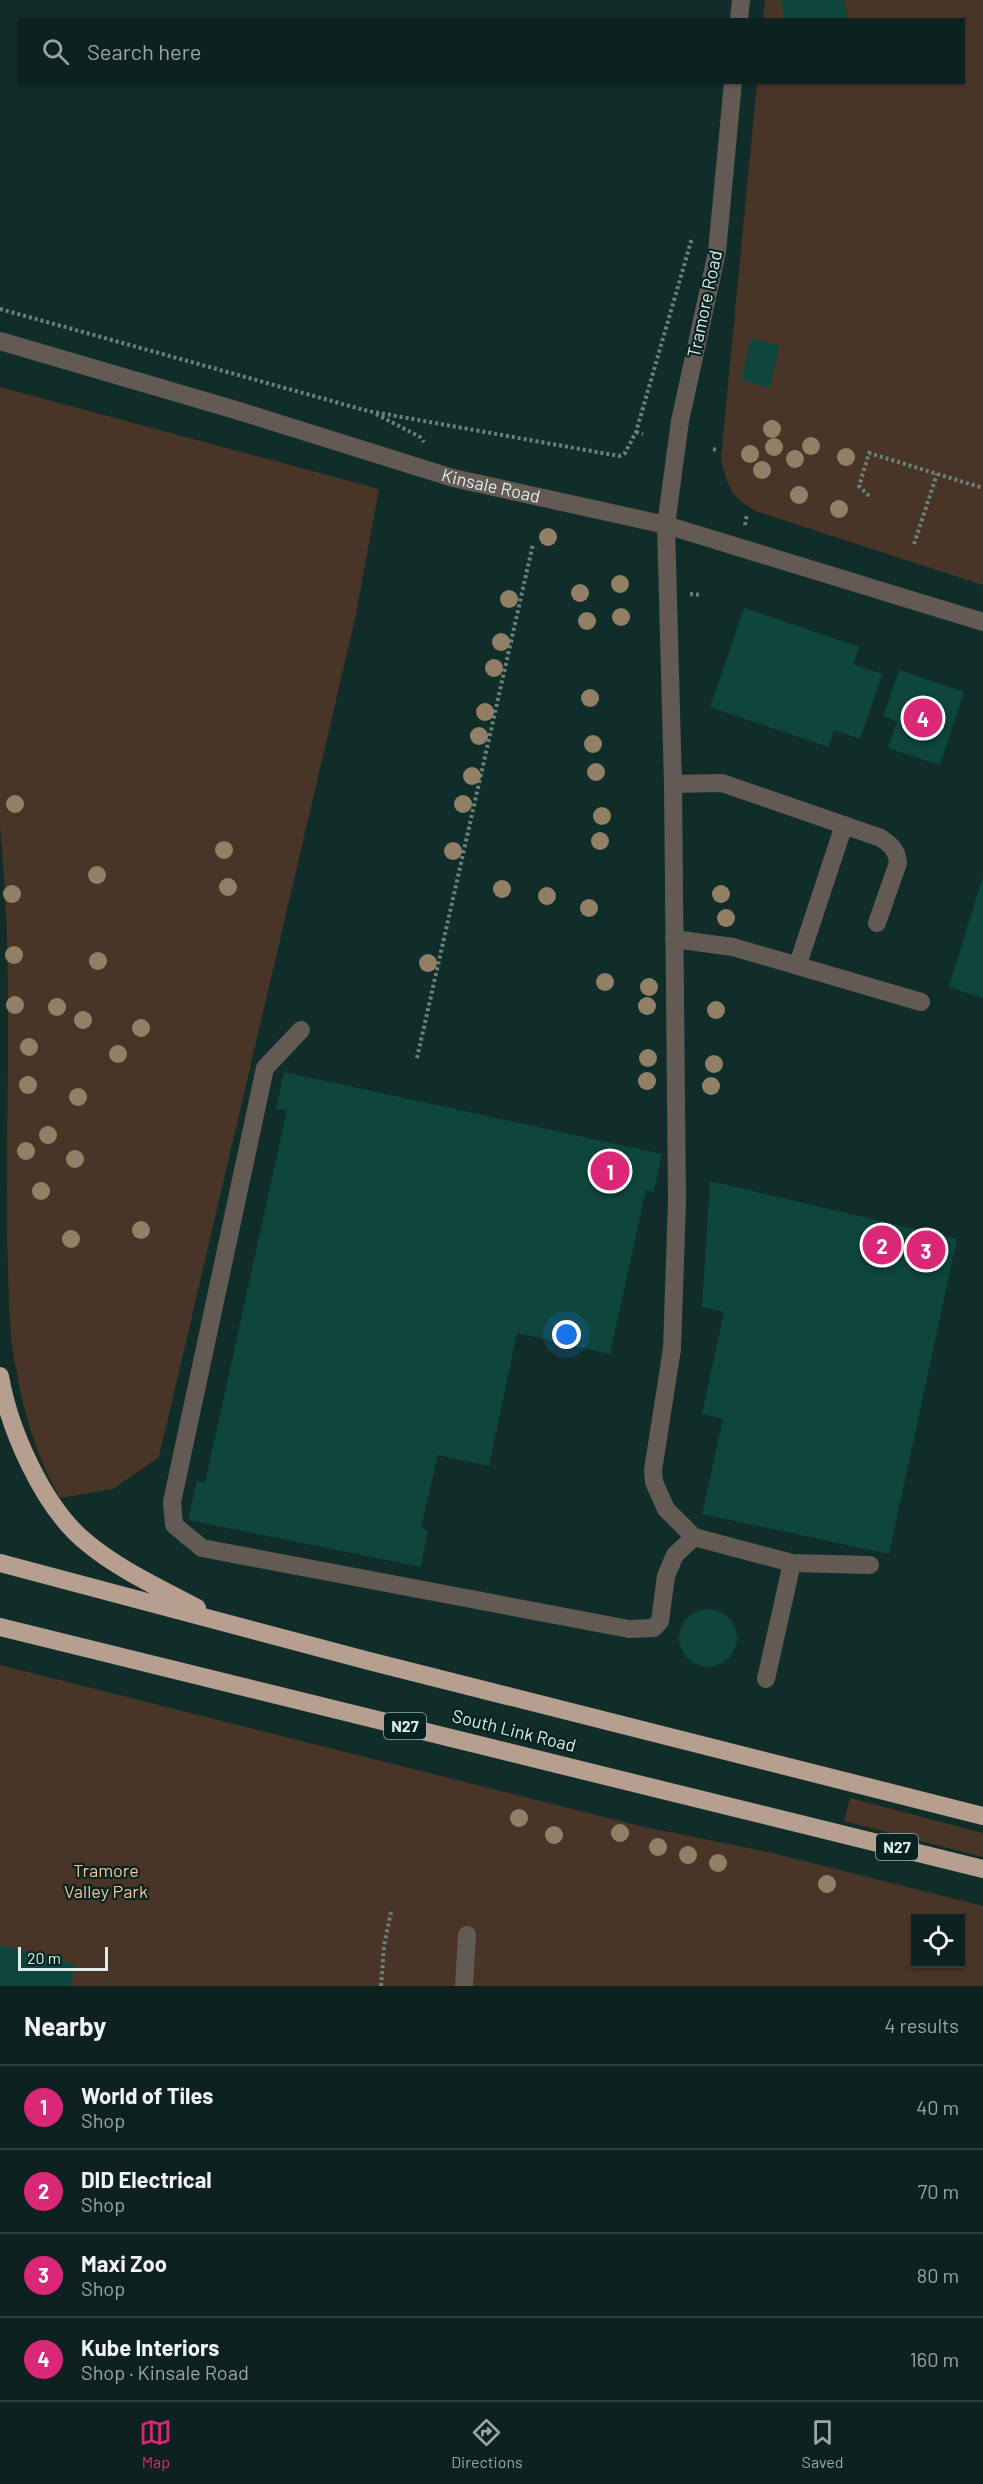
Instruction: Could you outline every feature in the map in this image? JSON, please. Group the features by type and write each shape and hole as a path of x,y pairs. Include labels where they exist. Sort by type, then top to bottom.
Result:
{"highway":[{"path":"0,1376 17,1437 53,1505 84,1541 118,1564 220,1621"},
{"path":"0,1563 983,1816"},
{"name":"South Link Road","path":"0,1627 983,1869"}],"street":[{"path":"739,18 741,0"},
{"name":"Tramore Road","path":"694,1537 666,1509 654,1482 653,1470 670,1367 675,1313 677,1201 673,784 666,525 680,421 717,252 733,84"},
{"name":"Kinsale Road","path":"0,341 239,411 453,478 666,525 983,622"},
{"path":"673,784 722,783 880,838 891,845 897,854 898,863 877,923"},
{"path":"798,964 844,825"},
{"path":"674,939 733,947 798,964 921,1002"},
{"path":"301,1030 265,1068 172,1502 174,1525 202,1548 629,1629 645,1630 654,1628 660,1621 666,1576 675,1555 694,1537 792,1563 870,1565"},
{"path":"766,1679 792,1563"},
{"path":"464,1986 467,1935"}],"path":[{"path":"0,309 373,412 619,456 625,453 636,432 693,234"},
{"path":"373,412 412,433"},
{"path":"636,432 643,434"},
{"path":"869,496 859,486 869,453 983,488"},
{"path":"618,463 619,456"},
{"path":"914,544 937,474"},
{"path":"417,1058 533,544"},
{"path":"381,1986 384,1946 391,1912"}],"green space":[{"path":"765,0 983,0 983,585 761,513 738,498 729,485 721,458 757,84 965,84 965,18 763,18"},
{"path":"0,387 379,489 355,619 159,1457 113,1489 60,1498 34,1441 18,1381 11,1339 7,1211 7,955 0,827"},
{"name":"Tramore Valley Park","path":"0,1665 640,1826 768,1852 983,1906 983,1986 0,1986"},
{"path":"850,1798 983,1833 983,1857 844,1821"}],"building":[{"path":"781,0 844,0 848,18 785,18"},
{"path":"751,338 780,346 770,388 741,380"},
{"path":"744,608 859,647 853,664 882,674 860,739 834,730 829,747 710,707"},
{"path":"899,670 964,692 940,765 888,748 897,721 883,716"},
{"path":"983,879 983,998 949,987"},
{"path":"284,1072 662,1154 654,1192 646,1190 610,1354 517,1333 489,1466 438,1455 421,1527 428,1531 421,1567 188,1520 197,1481 205,1483 287,1110 276,1109"},
{"path":"710,1181 957,1239 889,1554 702,1514 723,1419 702,1414 724,1312 702,1307"},
{"path":"708,1609 719,1611 729,1617 735,1627 737,1638 735,1649 729,1659 719,1665 708,1667 697,1665 687,1659 681,1649 679,1638 681,1627 687,1617 697,1611"},
{"path":"0,1945 76,1964 70,1986 0,1986"}],"place":[{"name":"Kube Interiors","path":"923,718"},
{"name":"World of Tiles","path":"610,1171"},
{"name":"DID Electrical","path":"882,1245"},
{"name":"Maxi Zoo","path":"926,1250"}]}
